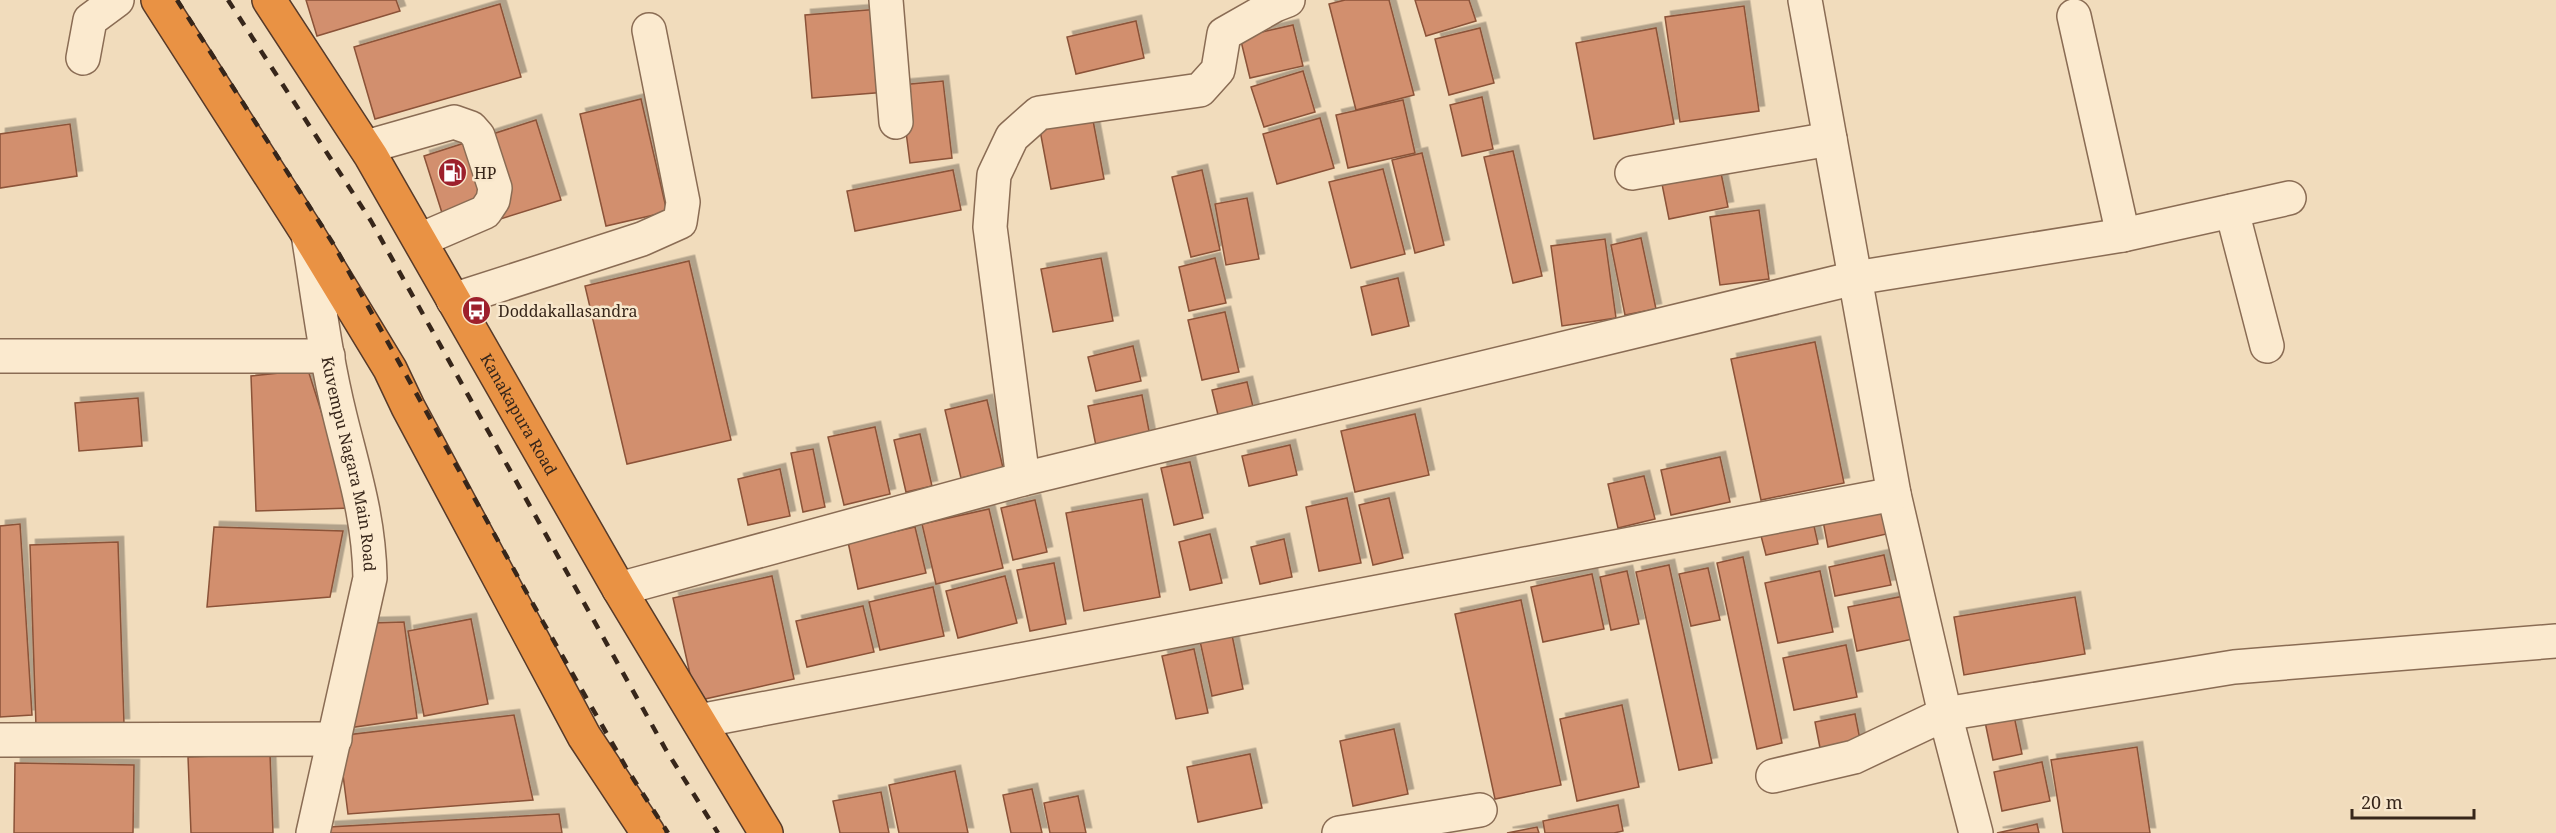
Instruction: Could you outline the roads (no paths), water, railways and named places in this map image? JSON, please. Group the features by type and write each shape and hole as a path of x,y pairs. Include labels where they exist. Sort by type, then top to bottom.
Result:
{"highway":[{"path":"158,0 308,234 390,369 413,417 584,735 648,833"},
{"name":"Kanakapura Road","path":"269,0 366,147 619,589 766,833"}],"street":[{"path":"82,58 90,20 117,0"},
{"path":"886,0 896,122"},
{"path":"1023,479 990,227 994,175 1011,136 1039,113 1200,90 1218,70 1224,34 1288,0"},
{"path":"1805,0 1894,494 1945,714 1976,833"},
{"path":"2074,16 2123,236"},
{"path":"453,300 642,238 680,222 683,202 649,30"},
{"path":"366,147 454,122 471,128 478,136 495,188 493,200 484,212 420,240"},
{"path":"1632,173 1830,139"},
{"path":"619,589 1023,479 1856,278 2123,236 2289,198"},
{"path":"2232,211 2267,346"},
{"name":"Kuvempu Nagara Main Road","path":"308,234 339,416 360,494 369,541 370,569 370,578 313,833"},
{"path":"0,356 328,356"},
{"path":"699,721 1894,494"},
{"path":"1773,776 1854,758 1945,714 2234,667 2556,641"},
{"path":"0,740 334,739"},
{"path":"1339,833 1480,810"}],"railway":[{"path":"177,0 334,245 543,622 627,769 668,833"},
{"path":"228,0 371,221 666,750 718,833"}],"place":[{"name":"HP","path":"453,173"},
{"name":"Doddakallasandra","path":"477,311"}]}
